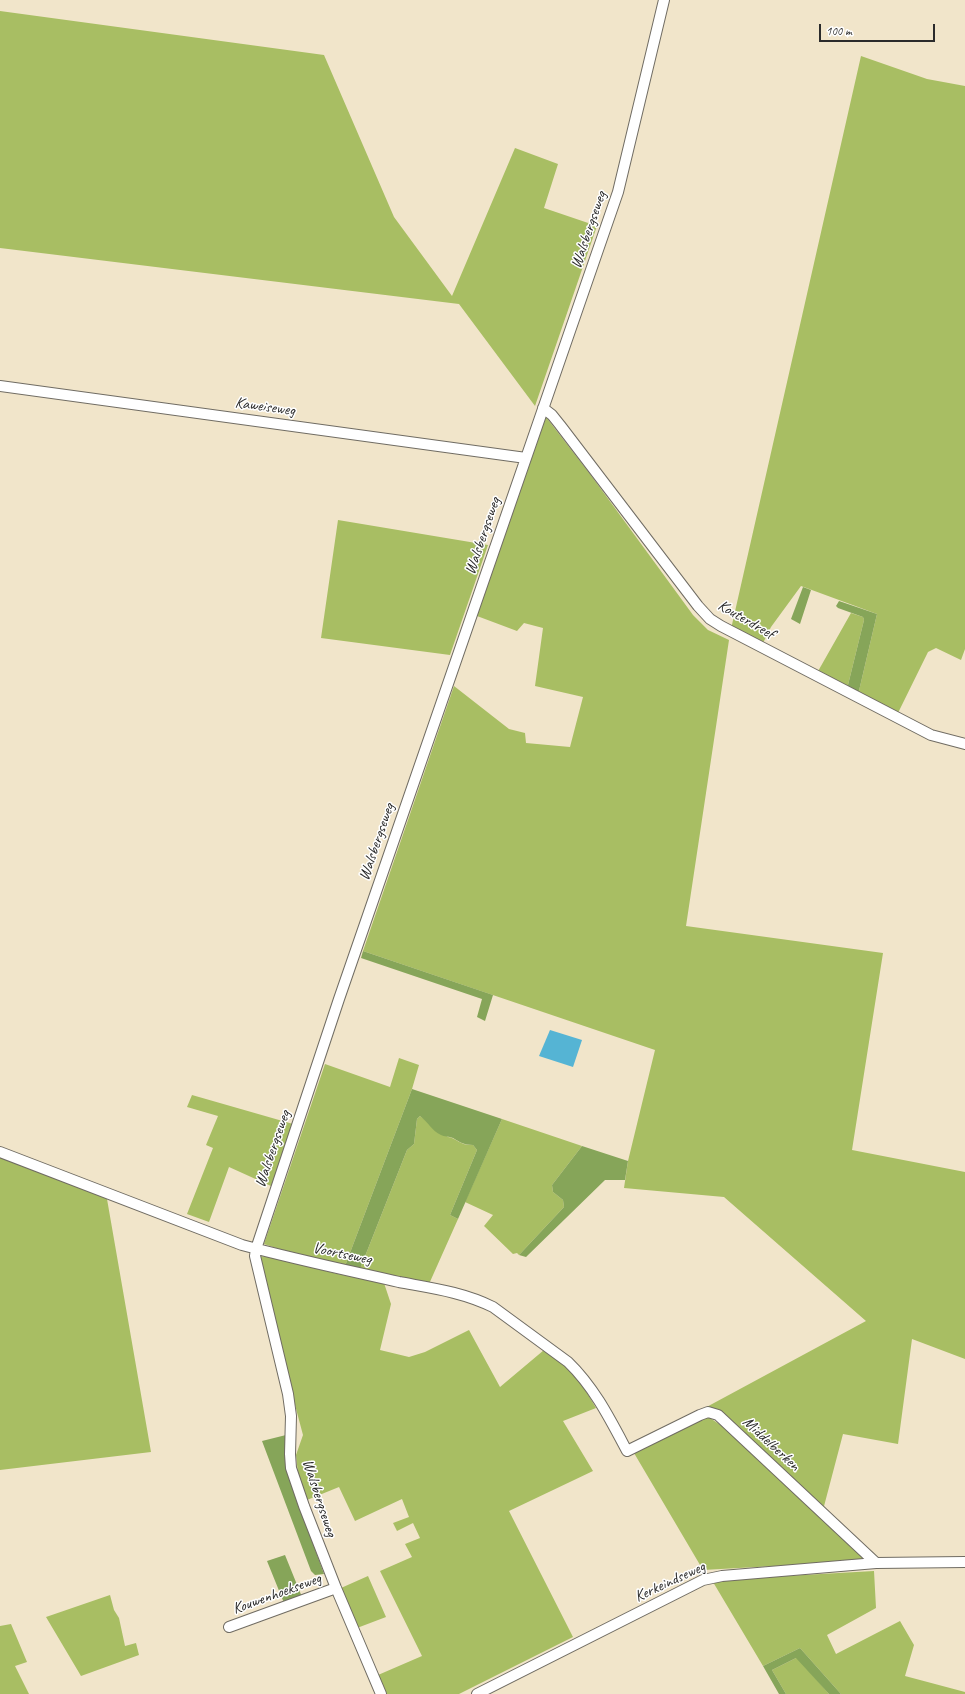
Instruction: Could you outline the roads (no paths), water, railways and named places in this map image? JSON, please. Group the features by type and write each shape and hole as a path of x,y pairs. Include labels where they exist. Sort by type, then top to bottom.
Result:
{"street":[{"name":"Walsbergseweg","path":"381,1694 336,1588 291,1468 291,1416 288,1394 255,1256 256,1249 339,999 618,192 664,0"},
{"name":"Kaweiseweg","path":"0,386 526,458"},
{"name":"Kouterdreef","path":"543,408 552,415 560,425 698,606 710,619 720,626 931,735 965,744"},
{"name":"Voortseweg","path":"0,1152 242,1245 391,1280 459,1293 479,1300 493,1307 568,1362 579,1373 595,1394 627,1451"},
{"name":"Middelberken","path":"627,1451 700,1415 708,1412 718,1415 876,1564"},
{"name":"Kerkeindseweg","path":"477,1694 703,1580 722,1576 876,1564 965,1562"},
{"name":"Kouwenhoekseweg","path":"229,1627 336,1588"}],"water":[{"path":"550,1030 582,1040 573,1067 539,1056"}]}
